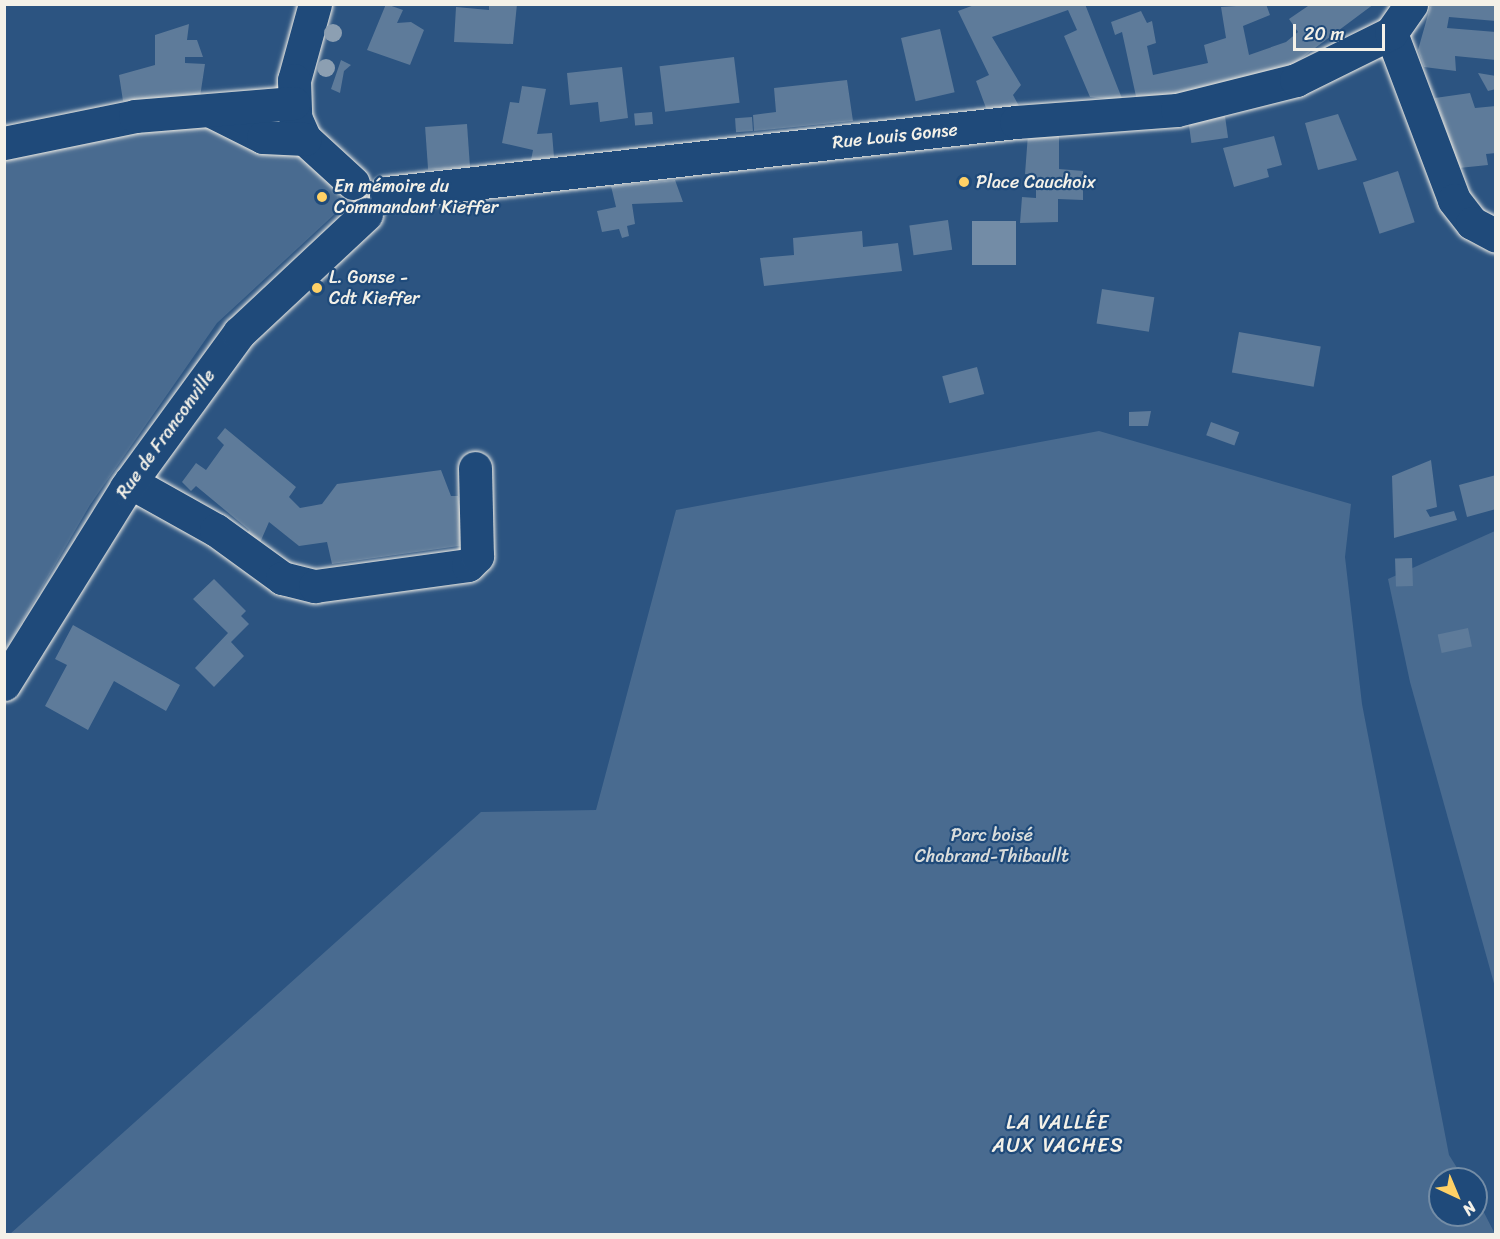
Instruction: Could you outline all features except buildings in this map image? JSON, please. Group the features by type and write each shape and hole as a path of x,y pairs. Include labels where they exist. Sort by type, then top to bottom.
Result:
{"street":[{"path":"315,4 293,103 305,138 364,200"},
{"path":"1411,4 1391,33 1454,200 1472,223 1496,236"},
{"name":"Rue Louis Gonse","path":"364,200 1177,110 1238,99 1296,80 1391,33"},
{"path":"4,143 205,107 293,103"},
{"path":"205,107 263,136 305,138"},
{"name":"Rue de Franconville","path":"4,684 130,482 239,333 332,244 364,200"},
{"path":"130,482 216,530 282,578 315,586 468,565 477,556 475,468"}],"green space":[{"path":"186,119 268,153 309,157 339,186 338,211 217,323 90,505 5,651 5,154"},
{"name":"Parc boisé Chabrand-Thibaullt","path":"1099,431 1351,504 1345,557 1362,704 1449,1155 1456,1167 1428,1167 1428,1227 1488,1227 1488,1220 1495,1234 10,1234 481,812 596,810 676,510"},
{"path":"1495,531 1495,987 1410,682 1388,579"}],"shaded area":[{"path":"972,221 1016,221 1016,265 972,265"}],"place":[{"name":"Place Cauchoix","path":"964,182"},
{"name":"En mémoire du Commandant Kieffer","path":"322,197"},
{"name":"L. Gonse - Cdt Kieffer","path":"317,288"}],"district":[{"name":"LA VALLÉE AUX VACHES","path":"1058,1134"}]}
